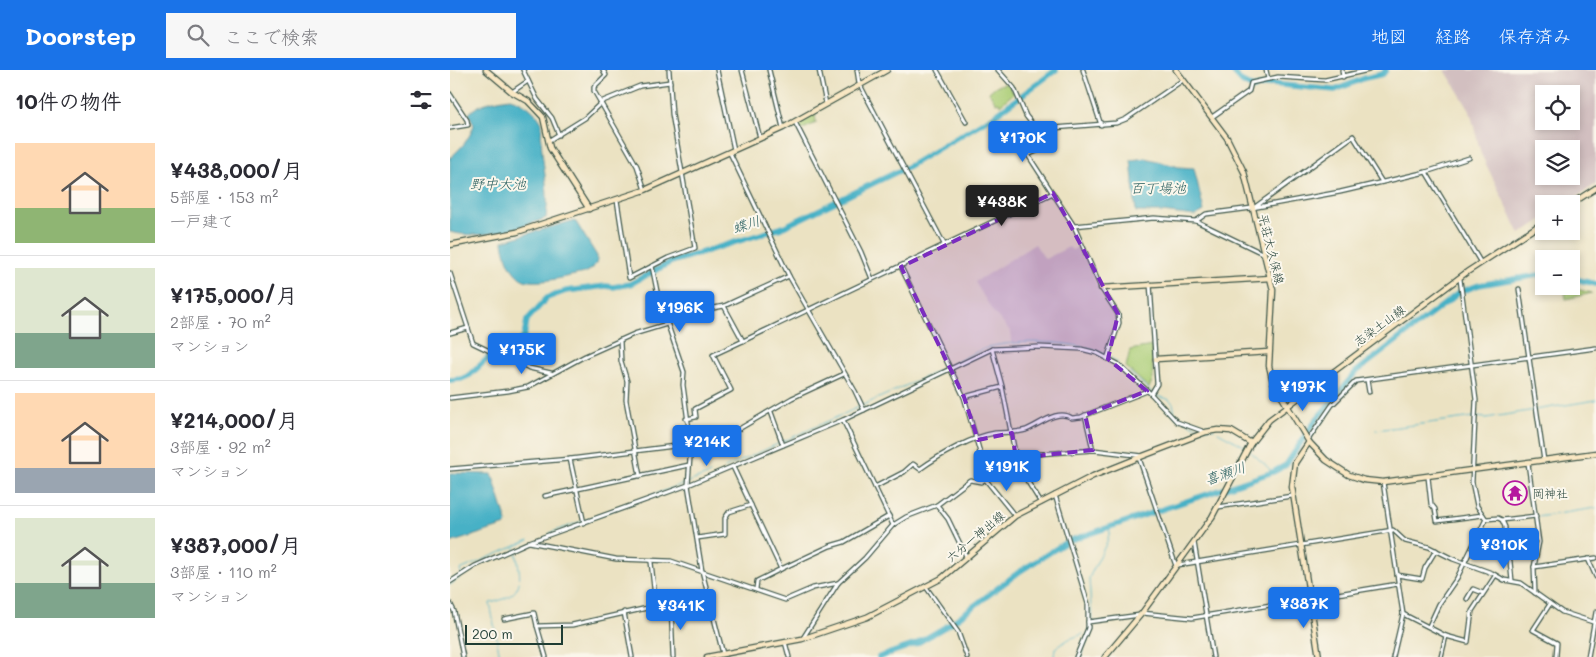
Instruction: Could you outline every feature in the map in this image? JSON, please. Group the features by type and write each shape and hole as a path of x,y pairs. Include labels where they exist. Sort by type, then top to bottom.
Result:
{"main road":[{"path":"486,70 512,92 528,101 543,117 547,141 589,208"},
{"path":"450,245 517,232 645,190 761,139 862,86 888,70"},
{"name":"平荘大久保線","path":"1176,70 1235,151 1244,172 1271,278 1274,303 1269,352 1270,374 1309,440 1336,468 1364,480 1383,482 1596,453"},
{"path":"1580,198 1596,188"},
{"name":"志染土山線","path":"1106,657 1142,614 1194,542 1218,507 1251,443 1270,420 1460,278 1535,228"},
{"path":"1101,288 1271,278"},
{"path":"1156,359 1269,352"},
{"name":"六分一神出線","path":"707,657 802,639 867,617 942,578 1015,516 1093,476 1141,457 1206,432 1231,431 1251,443"},
{"path":"1309,440 1295,463 1292,478 1292,496 1318,657"}],"street":[{"path":"523,70 537,99 552,118 558,135"},
{"path":"603,70 606,76 594,87 599,103 637,166 645,190"},
{"path":"617,200 628,278 695,248 682,174 669,70"},
{"path":"717,70 732,151 789,276 864,410"},
{"path":"742,70 761,139"},
{"path":"769,70 783,128"},
{"path":"819,70 826,105"},
{"path":"857,70 862,86 944,244"},
{"path":"937,70 966,122"},
{"path":"998,70 1014,88 1026,116 1041,135 1045,135"},
{"path":"1083,70 1101,125"},
{"path":"1266,70 1268,80"},
{"path":"1342,70 1343,77"},
{"path":"1212,117 1249,91 1251,83 1294,76 1326,80 1368,70"},
{"path":"512,92 528,80"},
{"path":"1107,359 1119,317 1101,288 1074,226 1028,155 1048,146 1045,135 1049,129 1101,125 1126,119 1183,80"},
{"path":"547,141 585,118 599,103 640,86 670,82"},
{"path":"450,94 467,120 468,125 450,128"},
{"path":"795,122 861,252 872,279"},
{"path":"1253,208 1353,136 1382,182"},
{"path":"1196,221 1206,214 1253,208 1382,182 1426,172 1469,158"},
{"path":"1426,172 1482,263"},
{"path":"686,419 696,417 696,409 731,390 713,355 1053,193"},
{"path":"1074,226 1154,218 1196,221 1264,254"},
{"path":"652,266 667,323 684,372 686,419 691,444 688,485 702,571 723,654"},
{"path":"901,266 964,397 978,440 983,463 990,476"},
{"path":"450,273 473,343 498,355 509,357 529,368 552,374"},
{"path":"450,398 508,392 528,386 620,340 693,312 724,306 789,276"},
{"path":"1460,278 1476,400 1473,470 1474,498 1486,520"},
{"path":"875,487 904,472 913,464 920,469 932,460 995,433 1012,433 1026,430 1060,415 1068,415 1072,418 1085,415 1149,392 1157,384 1150,284"},
{"path":"1519,289 1544,461"},
{"path":"724,306 743,341"},
{"path":"450,333 468,328"},
{"path":"620,340 634,450 640,476"},
{"path":"450,582 475,566 529,542 688,485 843,420 992,349 1081,348 1118,364 1149,392 1177,422 1206,432"},
{"path":"1309,440 1316,426 1337,399 1354,382 1596,348"},
{"path":"992,349 1012,433 1012,446 1021,471 1041,503"},
{"path":"450,469 570,459 691,444 729,433 771,412 792,398 844,374"},
{"path":"1367,380 1369,392"},
{"path":"964,397 1002,386"},
{"path":"771,412 783,445"},
{"path":"1085,415 1093,450"},
{"path":"843,420 893,525"},
{"path":"802,639 838,583 865,558 893,525 906,517 937,505 970,480 981,482 1016,458 1093,450 1141,457 1158,514 1177,566 1393,530 1405,541 1436,550 1495,576 1521,583 1562,612 1595,623"},
{"path":"570,459 584,522"},
{"path":"1528,463 1539,542 1534,567 1535,593"},
{"path":"545,496 690,465"},
{"path":"733,466 781,569"},
{"path":"1428,477 1431,504 1435,509 1437,521 1483,515"},
{"path":"985,479 1015,516"},
{"path":"1383,482 1403,614 1393,657"},
{"path":"1055,495 1086,592 1090,622 1076,657"},
{"path":"1218,507 1292,496"},
{"path":"697,538 725,534 725,518 729,512 751,505"},
{"path":"937,505 948,519 966,556"},
{"path":"756,588 756,581 830,546 844,542 889,516"},
{"path":"1486,520 1536,516"},
{"path":"1428,626 1439,604 1458,578 1464,562 1486,520"},
{"path":"1502,520 1505,548 1510,560 1512,581"},
{"path":"529,542 616,559 651,562 671,561 756,588 785,600 814,588 838,583"},
{"path":"1194,542 1213,657"},
{"path":"1474,544 1488,550"},
{"path":"1397,575 1422,579 1425,568 1436,550"},
{"path":"1534,567 1596,558"},
{"path":"1588,559 1596,577"},
{"path":"651,562 656,606"},
{"path":"1403,614 1446,636 1468,642 1470,615 1495,576"},
{"path":"1090,622 1142,614 1192,618 1206,614 1398,584"},
{"path":"926,587 960,635 967,657"},
{"path":"1467,599 1473,589 1483,593"},
{"path":"450,603 454,611 463,657"},
{"path":"1550,604 1532,630 1557,643 1556,657"},
{"path":"537,626 572,625 656,606 687,605 689,614 713,613"},
{"path":"671,606 673,657"},
{"path":"624,612 632,657"},
{"path":"1588,657 1596,612"},
{"path":"504,619 534,613 546,657"},
{"path":"1441,657 1446,636"},
{"path":"785,642 789,657"}],"highlighted area":[{"path":"1053,193 1118,314 1108,359 1147,391 1085,415 1093,450 1016,458 1012,433 978,440 964,397 901,267"}],"shaded area":[{"path":"1445,70 1596,70 1596,184 1580,195 1535,195 1535,224 1520,234 1481,154 1470,111"},
{"path":"1035,244 1045,259 1069,247 1072,250 1080,246 1100,292 1118,319 1106,354 1083,346 1012,343 1011,332 993,312 975,282"}],"green space":[{"path":"1007,83 1014,93 1000,105 999,102 996,103 989,92 996,86"},
{"path":"815,113 816,123 801,130 798,122"},
{"path":"1580,290 1592,293 1566,299 1565,295 1580,295"},
{"path":"1152,346 1153,379 1149,388 1126,367 1130,350"}],"water":[{"name":"野中大池","path":"510,98 529,107 542,123 541,135 547,194 546,218 523,226 486,234 474,235 450,232 450,158 470,135 474,125 469,114 472,110 482,105"},
{"name":"百丁場池","path":"1146,158 1179,167 1194,168 1204,211 1195,216 1162,212 1136,212 1131,160"},
{"path":"572,221 576,222 597,256 597,262 592,269 585,273 543,281 523,280 514,272 507,260 503,241"},
{"path":"450,473 492,474 507,522 506,525 450,543"}],"waterway":[{"name":"蝶川","path":"450,380 461,379 470,375 491,355 517,344 524,337 527,320 547,298 566,291 630,284 671,262 781,228 909,166 995,115 1056,70"},
{"name":"蝶川","path":"1231,70 1242,82 1253,88 1271,84 1335,90 1365,78 1383,74 1386,70"},
{"name":"喜瀬川","path":"879,657 916,644 950,624 1019,572 1068,541 1273,472 1286,465 1315,421 1356,372 1460,292 1479,285 1535,276"},
{"name":"喜瀬川","path":"1580,280 1596,284"},
{"path":"951,365 993,346 1023,342 1058,343 1076,346 1107,355 1118,363"},
{"path":"725,468 947,367"},
{"path":"1129,372 1156,396 1168,399 1173,403 1175,416 1195,426 1214,429"},
{"path":"1376,430 1474,417 1486,418 1596,400"},
{"path":"1218,432 1246,447"},
{"path":"1251,452 1273,472"},
{"path":"550,533 710,474"},
{"path":"1537,517 1596,508"},
{"path":"1081,657 1092,623 1089,578 1107,542 1111,527"},
{"path":"461,573 460,570 529,540"},
{"path":"500,657 490,603 502,600 516,591 520,577 515,548"},
{"path":"450,585 461,577"},
{"path":"1054,657 1055,648 1069,639 1083,634"}],"place":[{"name":"岡神社","path":"1515,493"}]}
